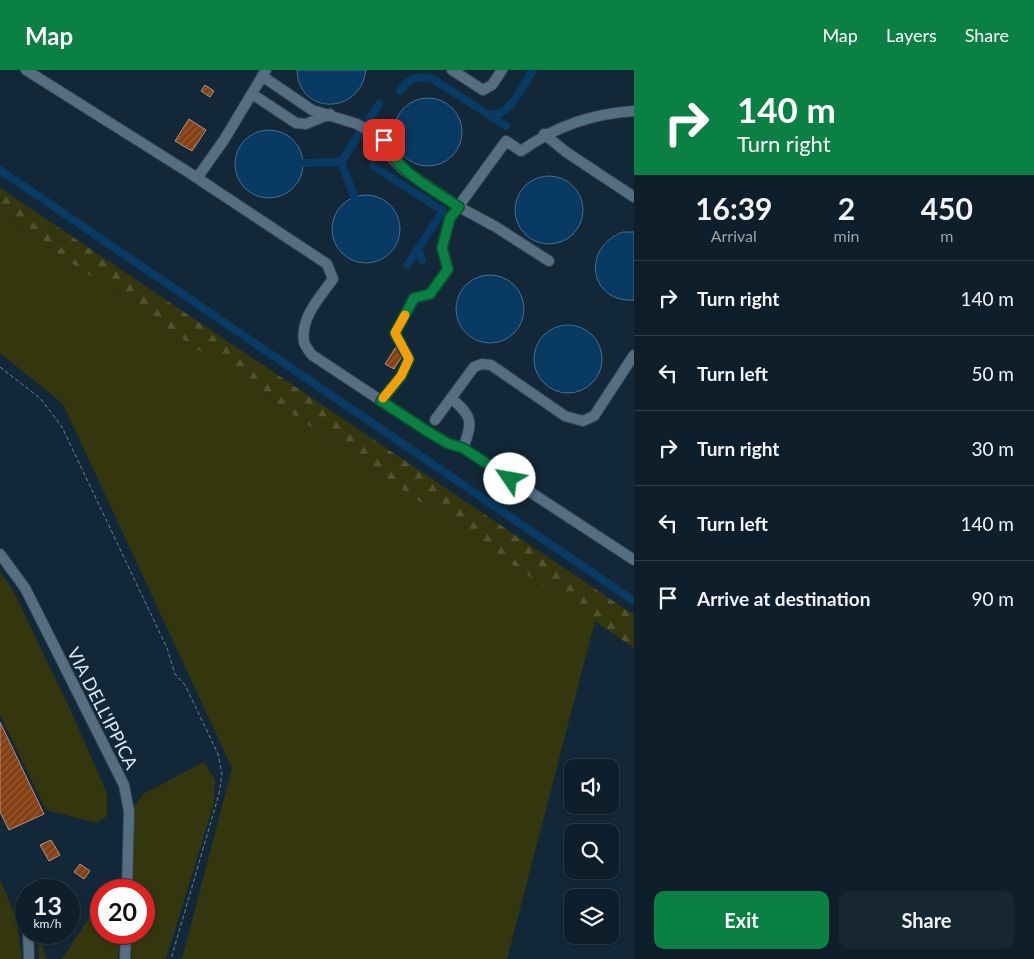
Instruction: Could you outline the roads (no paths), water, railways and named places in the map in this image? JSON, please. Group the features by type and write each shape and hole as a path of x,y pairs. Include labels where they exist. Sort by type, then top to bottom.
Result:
{"street":[{"path":"26,70 197,178 327,264 333,279 314,306 305,323 304,343 312,355 447,443 463,448 634,560"},
{"path":"452,70 483,90 492,85 502,70"},
{"path":"197,178 224,140 264,73 312,110 330,114 357,124 384,140 390,156 404,170 459,207 496,227 549,261"},
{"path":"252,94 296,123 306,124 330,114"},
{"path":"381,401 401,376 409,359 395,333 414,298 430,294 448,269 442,248 450,218 506,141 521,151 544,134 578,120 634,111"},
{"path":"544,134 566,152 634,197"},
{"path":"435,420 474,367 482,364 491,365 565,416 573,420 583,421 594,416 634,355"},
{"path":"451,398 464,409 470,423 471,429 463,448"},
{"name":"VIA DELL'IPPICA","path":"0,554 25,588 124,785 130,815 127,879"},
{"path":"28,944 29,959"},
{"path":"125,959 126,944"}],"water":[{"path":"297,70 366,70 361,85 353,96 342,102 330,104 318,102 307,95 300,85"},
{"path":"421,98 435,98 447,103 457,113 462,125 462,139 457,151 447,161 435,166 421,166 409,161 399,151 394,139 394,125 399,113 409,103"},
{"path":"262,130 276,130 288,135 298,145 303,157 303,171 298,183 288,193 276,198 262,198 250,193 240,183 235,171 235,157 240,145 250,135"},
{"path":"542,176 556,176 568,181 578,191 583,203 583,217 578,229 568,239 556,244 542,244 530,239 520,229 515,217 515,203 520,191 530,181"},
{"path":"359,195 373,195 385,200 395,210 400,222 400,236 395,248 385,258 373,263 359,263 347,258 337,248 332,236 332,222 337,210 347,200"},
{"path":"623,232 634,232 634,300 619,299 607,293 600,284 596,273 596,261 601,249 610,239"},
{"path":"483,275 497,275 509,280 519,290 524,302 524,316 519,328 509,338 497,343 483,343 471,338 461,328 456,316 456,302 461,290 471,280"},
{"path":"561,325 575,325 587,330 597,340 602,352 602,366 597,378 587,388 575,393 561,393 549,388 539,378 534,366 534,352 539,340 549,330"}],"waterway":[{"path":"490,115 504,111 510,105 533,70"},
{"path":"400,91 410,80 422,77 433,79 506,126"},
{"path":"354,196 341,162 379,104"},
{"path":"304,163 341,162"},
{"path":"373,166 443,211 407,265"},
{"path":"0,170 634,601"},
{"path":"418,249 422,260"}]}
